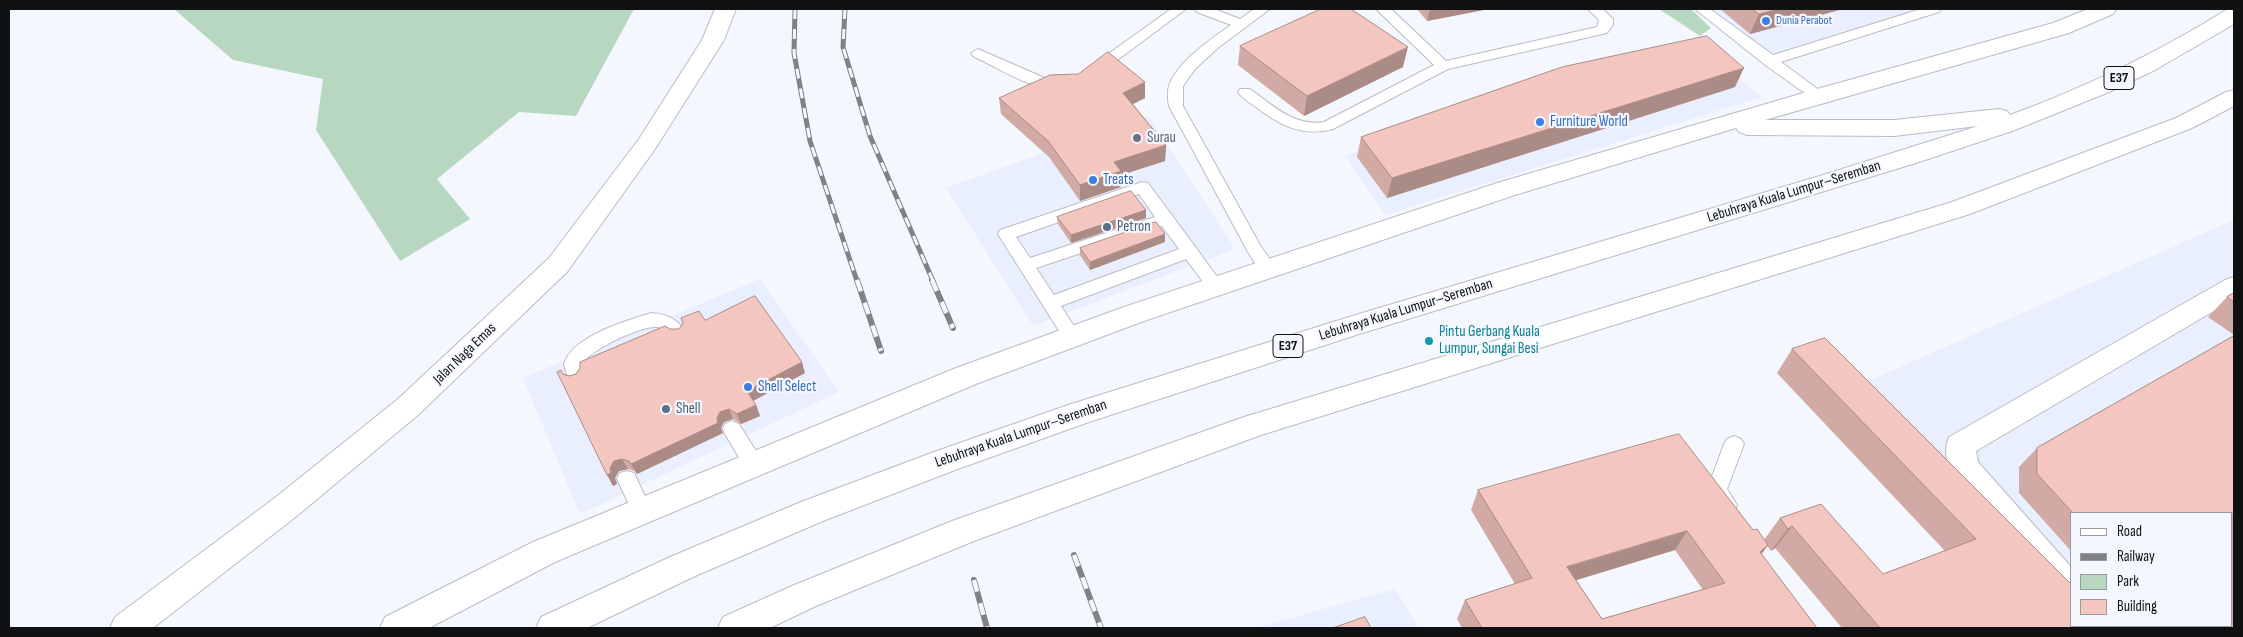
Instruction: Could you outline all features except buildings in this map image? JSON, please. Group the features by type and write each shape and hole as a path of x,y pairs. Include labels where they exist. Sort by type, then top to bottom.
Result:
{"main road":[{"name":"Jalan Naga Emas","path":"127,628 287,506 408,408 558,265 647,144 713,40 725,9"},
{"path":"397,628 544,552 966,376 1072,337 1215,286 1506,189 1721,127 1818,96 2062,28 2104,9"},
{"name":"Lebuhraya Kuala Lumpur–Seremban","path":"553,628 609,600 791,519 974,450 1195,374 1958,142 2040,112 2116,80 2196,40 2234,15"},
{"path":"734,628 804,596 963,531 1254,426 1961,208 2184,122 2234,97"},
{"path":"1721,127 1894,128 2040,112"},
{"path":"2070,590 1964,467 1960,446 2231,293"}],"lane":[{"path":"978,53 1052,86 1076,82 1179,9"},
{"path":"1202,9 1242,24"},
{"path":"1263,9 1183,73 1176,87 1176,106 1254,248 1268,268"},
{"path":"1383,9 1443,66"},
{"path":"1245,92 1288,123 1308,130 1319,129 1443,66 1602,30 1606,25 1606,19 1595,9"},
{"path":"1702,9 1818,96"},
{"path":"1769,60 1934,9"},
{"path":"1072,337 1006,234 1142,187 1215,286"},
{"path":"1026,265 1166,219"},
{"path":"1051,303 1189,251"},
{"path":"575,378 572,365 574,358 589,346 652,320 661,320 669,323 677,333"},
{"path":"732,429 754,465"},
{"path":"1734,444 1717,490 1739,522"},
{"path":"627,479 642,511"}],"shaded area":[{"path":"1709,9 1919,9 1770,55"},
{"name":"Furniture World","path":"1701,47 1762,97 1385,215 1345,156 1549,77"},
{"path":"1148,115 1235,249 1033,326 946,188"},
{"path":"2234,220 2234,628 2044,628 1850,389"},
{"path":"760,279 839,392 580,514 523,378"},
{"path":"1395,589 1419,628 1255,628"}],"green space":[{"path":"174,9 634,9 576,116 519,112 437,179 470,219 400,261 316,130 323,79 233,60"},
{"path":"1659,9 1691,9 1711,28 1700,36"}],"railway":[{"path":"795,9 794,53 810,141 857,281"},
{"path":"845,9 843,47 870,136 933,281"},
{"path":"857,280 881,351"},
{"path":"932,280 953,328"},
{"path":"1074,555 1101,628"},
{"path":"974,580 987,628"}],"place":[{"name":"Dunia Perabot","path":"1766,21"},
{"name":"Furniture World","path":"1540,122"},
{"name":"Surau","path":"1137,138"},
{"name":"Treats","path":"1093,180"},
{"name":"Petron","path":"1107,227"},
{"name":"Pintu Gerbang Kuala Lumpur, Sungai Besi","path":"1429,341"},
{"name":"Shell Select","path":"748,387"},
{"name":"Shell","path":"666,409"}]}
